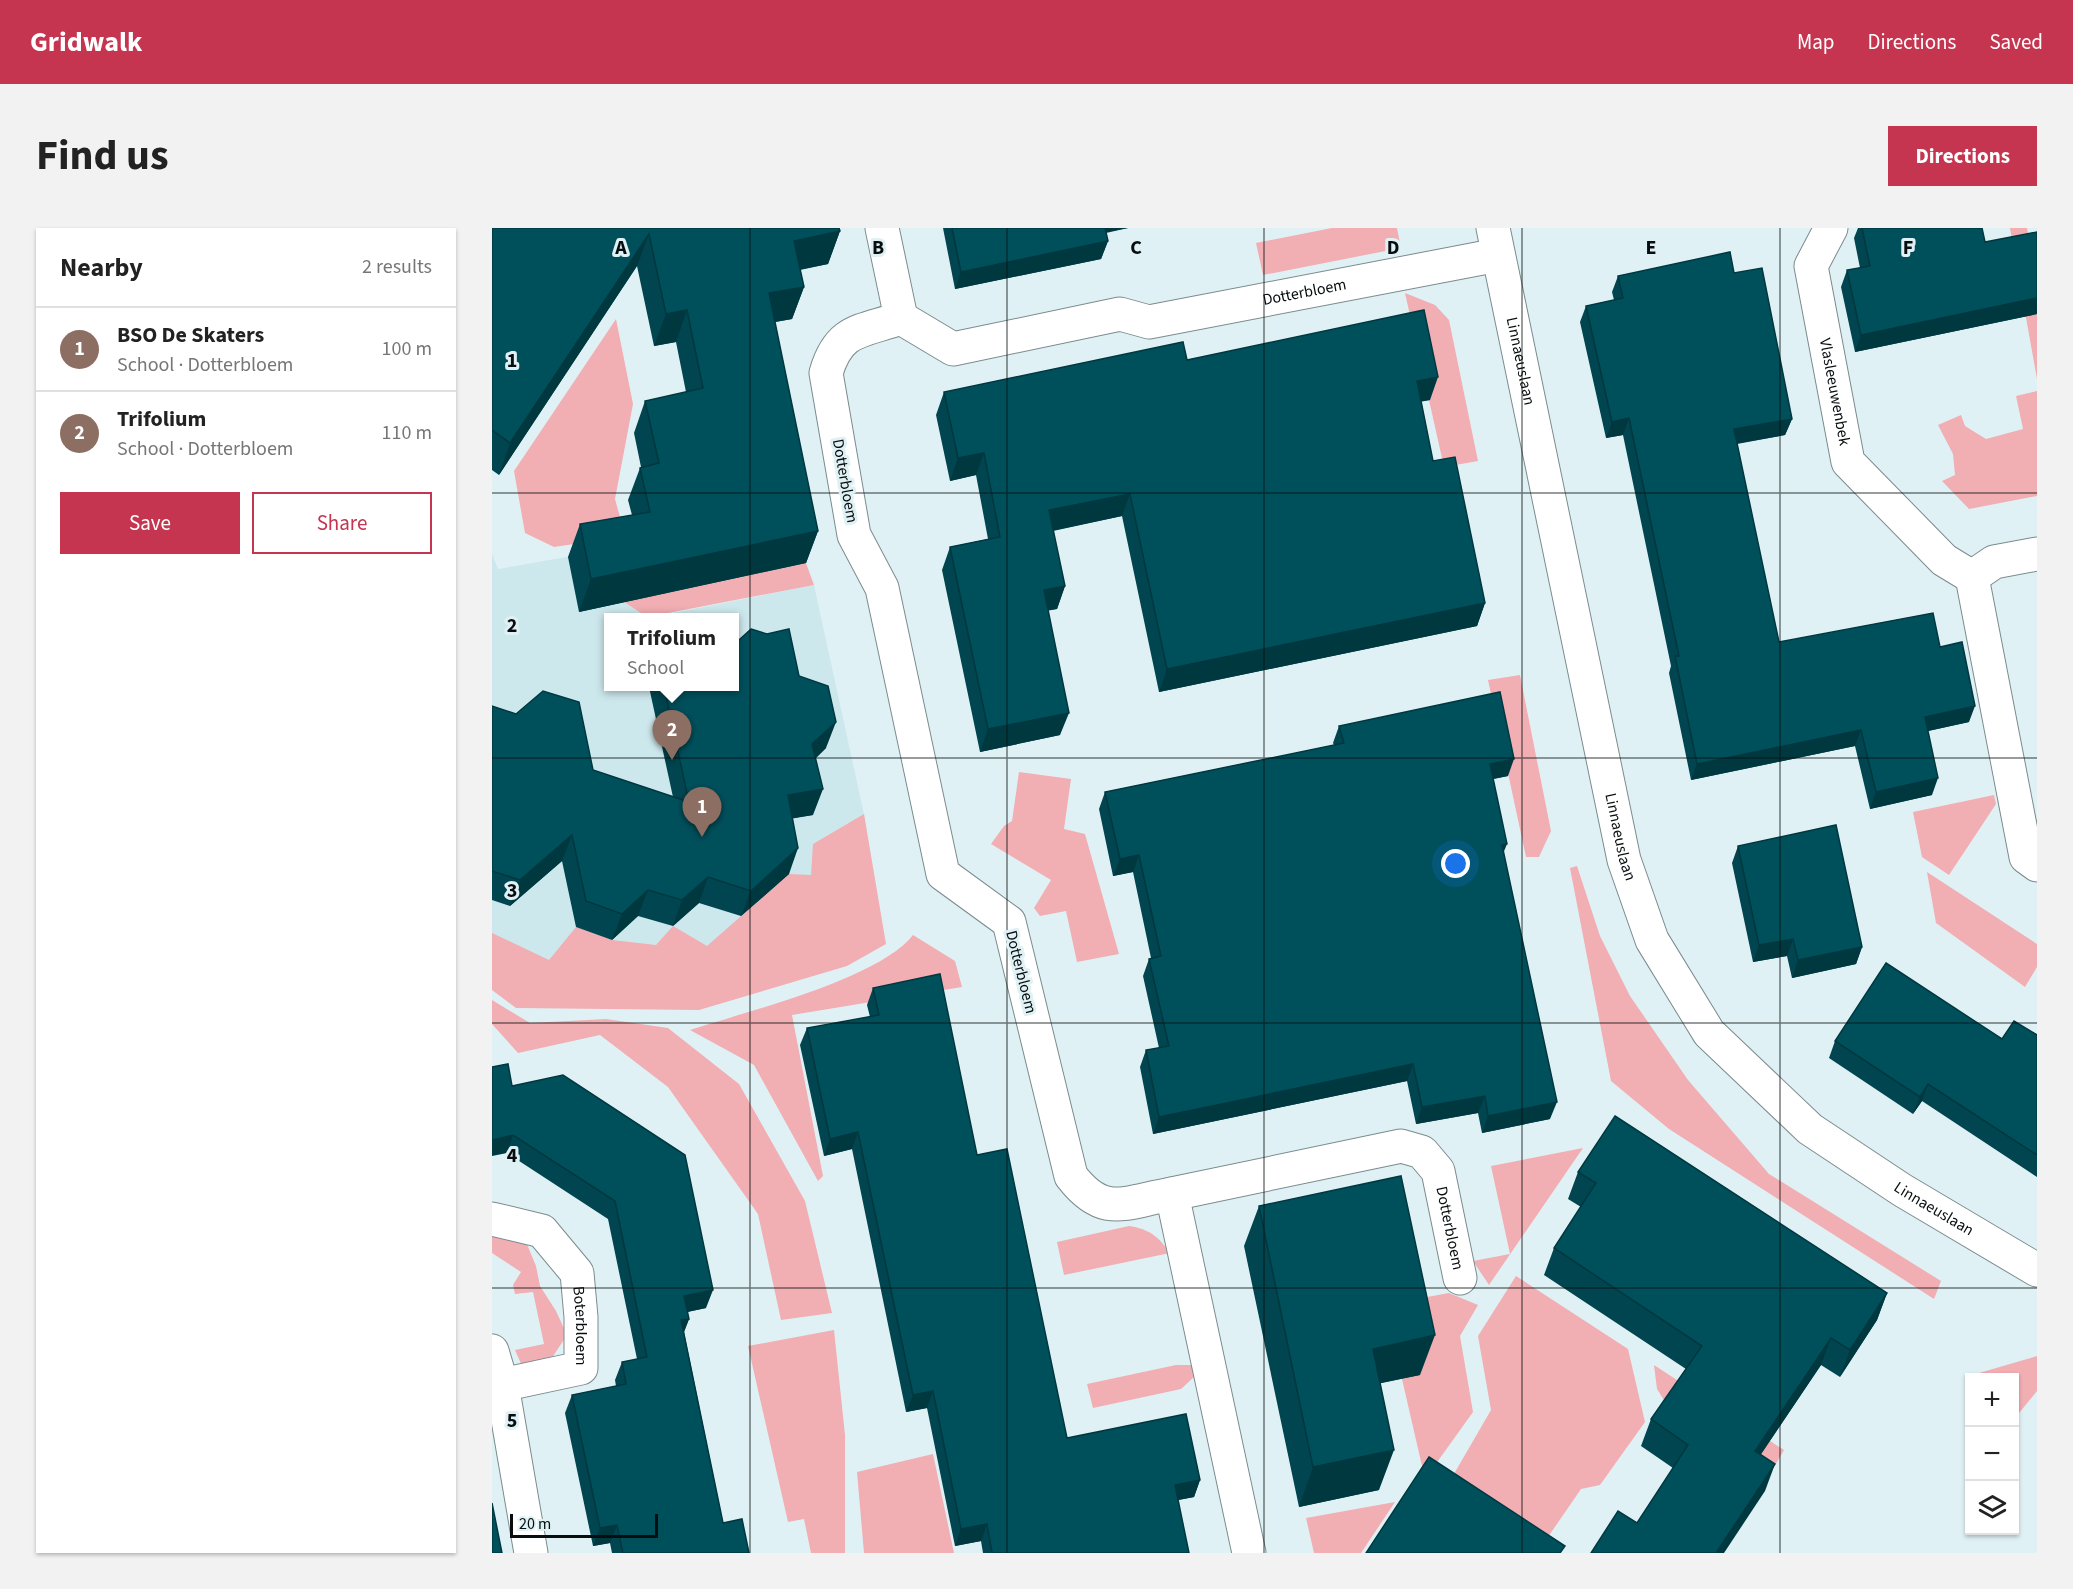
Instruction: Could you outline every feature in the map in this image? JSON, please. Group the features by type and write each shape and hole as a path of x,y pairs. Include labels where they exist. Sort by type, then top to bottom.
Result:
{"street":[{"path":"882,228 901,318"},
{"name":"Vlasleeuwenbek","path":"1832,228 1811,266 1848,462 1944,560 1972,577"},
{"name":"Dotterbloem","path":"1460,1278 1438,1172 1422,1152 1401,1146 1114,1204 1096,1202 1084,1193 1071,1176 1009,922 943,873 882,588 854,535 826,373 832,352 843,339 901,318 953,349 1120,314 1149,322 1496,242"},
{"name":"Linnaeuslaan","path":"1496,242 1624,860 1653,940 1709,1033 1810,1129 1902,1191 2037,1270"},
{"path":"2037,554 1994,562 1972,577 2026,857 2037,865"},
{"path":"1172,1194 1250,1553"},
{"name":"Boterbloem","path":"492,1219 542,1231 577,1273 581,1317 581,1368 502,1385"},
{"path":"492,1351 502,1385 531,1553"}],"shaded area":[{"path":"1332,228 1397,228 1401,248 1263,275 1256,243"},
{"path":"2010,228 2027,228 2037,279 2037,379"},
{"path":"1405,293 1435,305 1449,320 1478,461 1444,467"},
{"path":"616,319 633,404 615,499 625,535 667,593 806,563 814,585 668,613 641,613 606,590 595,552 568,557 574,544 554,547 525,533 514,471"},
{"path":"2037,391 2037,496 1969,509 1942,481 1955,475 1953,454 1938,425 1961,415 1965,426 1986,439 2023,429 2016,396"},
{"path":"595,552 606,590 641,613 604,613 604,691 739,691 739,613 673,613 814,585 864,814 882,926 712,988 492,963 492,554 498,569"},
{"path":"1520,675 1551,831 1539,857 1526,857 1488,680"},
{"path":"1019,772 1071,779 1064,829 1085,834 1119,954 1077,962 1066,911 1040,916 1034,908 1051,880 991,844 1004,826 1012,821"},
{"path":"1994,795 1996,804 1949,875 1922,857 1913,812"},
{"path":"864,814 886,944 847,966 699,1010 516,1008 492,990 492,933 549,960 576,927 612,940 656,945 673,926 707,946 789,874 811,875 813,844"},
{"path":"1577,866 1600,936 1630,996 1688,1080 1769,1174 1941,1281 1934,1299 1669,1129 1611,1081 1570,868"},
{"path":"1927,872 2037,944 2037,967 2025,987 1936,923"},
{"path":"913,935 955,961 962,987 792,1015 823,1176 818,1181 754,1065 690,1030 776,1004 842,980 872,966 896,951"},
{"path":"492,1000 530,1023 606,1019 668,1028 739,1084 805,1201 832,1313 781,1320 758,1214 668,1087 600,1035 518,1053 492,1024"},
{"path":"1583,1148 1489,1285 1473,1261 1510,1254 1491,1166"},
{"path":"492,1225 526,1242 536,1266 540,1286 556,1311 567,1335 548,1364 522,1366 515,1350 544,1344 533,1292 515,1294 513,1285 521,1272 492,1253"},
{"path":"1129,1226 1152,1234 1170,1253 1064,1275 1057,1242"},
{"path":"1516,1276 1628,1349 1645,1422 1600,1485 1581,1489 1537,1553 1440,1498 1491,1410 1478,1336"},
{"path":"1449,1293 1478,1305 1460,1336 1473,1412 1425,1479 1402,1379 1420,1374 1416,1299"},
{"path":"834,1330 845,1435 845,1553 811,1553 804,1519 788,1522 748,1346"},
{"path":"2037,1356 2037,1391 2019,1413 2019,1373 1979,1373"},
{"path":"1176,1365 1194,1365 1194,1377 1181,1389 1093,1408 1087,1384"},
{"path":"1654,1365 1784,1450 1770,1474 1667,1405 1657,1389"},
{"path":"933,1454 954,1553 864,1553 857,1472"},
{"path":"1395,1502 1361,1553 1314,1553 1306,1518"}],"building":[{"path":"492,228 839,228 840,231 794,241 804,287 769,293 818,531 591,579 580,524 650,512 640,468 659,463 645,401 703,388 687,310 666,314 649,234 510,443 492,430"},
{"path":"952,228 1105,228 1108,241 961,272"},
{"path":"1862,228 1982,228 1985,242 2037,232 2037,298 1861,335 1847,270 1870,266"},
{"path":"1730,252 1734,273 1762,268 1792,419 1734,429 1779,642 1933,613 1940,647 1962,642 1975,706 1925,717 1938,778 1876,792 1861,730 1697,764 1675,656 1679,656 1629,418 1612,422 1586,306 1623,298 1618,276"},
{"path":"1424,310 1438,377 1417,381 1433,461 1455,457 1485,603 1167,669 1130,494 1049,510 1065,586 1044,590 1069,713 988,729 950,547 1000,537 984,453 958,458 944,392 1183,342 1187,360"},
{"path":"751,629 767,634 789,629 799,676 828,686 836,722 812,744 823,789 788,795 798,848 751,891 708,877 682,900 648,890 622,914 586,901 572,835 520,880 492,871 492,706 516,714 543,691 579,702 593,770 689,802 665,691 739,691 739,640"},
{"path":"1500,692 1514,759 1490,764 1507,844 1502,845 1557,1102 1488,1116 1485,1096 1422,1107 1413,1064 1159,1117 1146,1050 1169,1046 1149,959 1161,956 1139,855 1120,859 1105,792 1344,743 1339,726"},
{"path":"1836,825 1862,947 1798,960 1793,939 1759,945 1738,846"},
{"path":"1886,963 2002,1039 2014,1021 2037,1035 2037,1155 1928,1084 1920,1097 1835,1041"},
{"path":"940,974 977,1155 1007,1149 1067,1438 1186,1414 1200,1480 1175,1485 1189,1553 992,1553 987,1524 961,1529 933,1391 913,1395 858,1132 830,1139 807,1028 879,1015 873,988"},
{"path":"508,1064 512,1086 563,1075 685,1155 713,1290 684,1296 689,1319 681,1320 723,1523 742,1519 749,1553 623,1553 617,1525 600,1528 572,1395 626,1384 622,1362 647,1357 615,1201 513,1135 492,1140 492,1067"},
{"path":"1615,1116 1887,1293 1850,1350 1831,1338 1755,1451 1775,1464 1716,1553 1591,1553 1618,1511 1637,1523 1688,1445 1651,1419 1702,1346 1554,1248 1596,1183 1578,1172"},
{"path":"1401,1176 1435,1335 1373,1349 1394,1450 1313,1467 1259,1206"},
{"path":"1429,1457 1565,1546 1560,1553 1366,1553"},
{"path":"492,1503 502,1553 492,1553"}],"place":[{"name":"Trifolium","path":"672,760"},
{"name":"BSO De Skaters","path":"702,837"}]}
